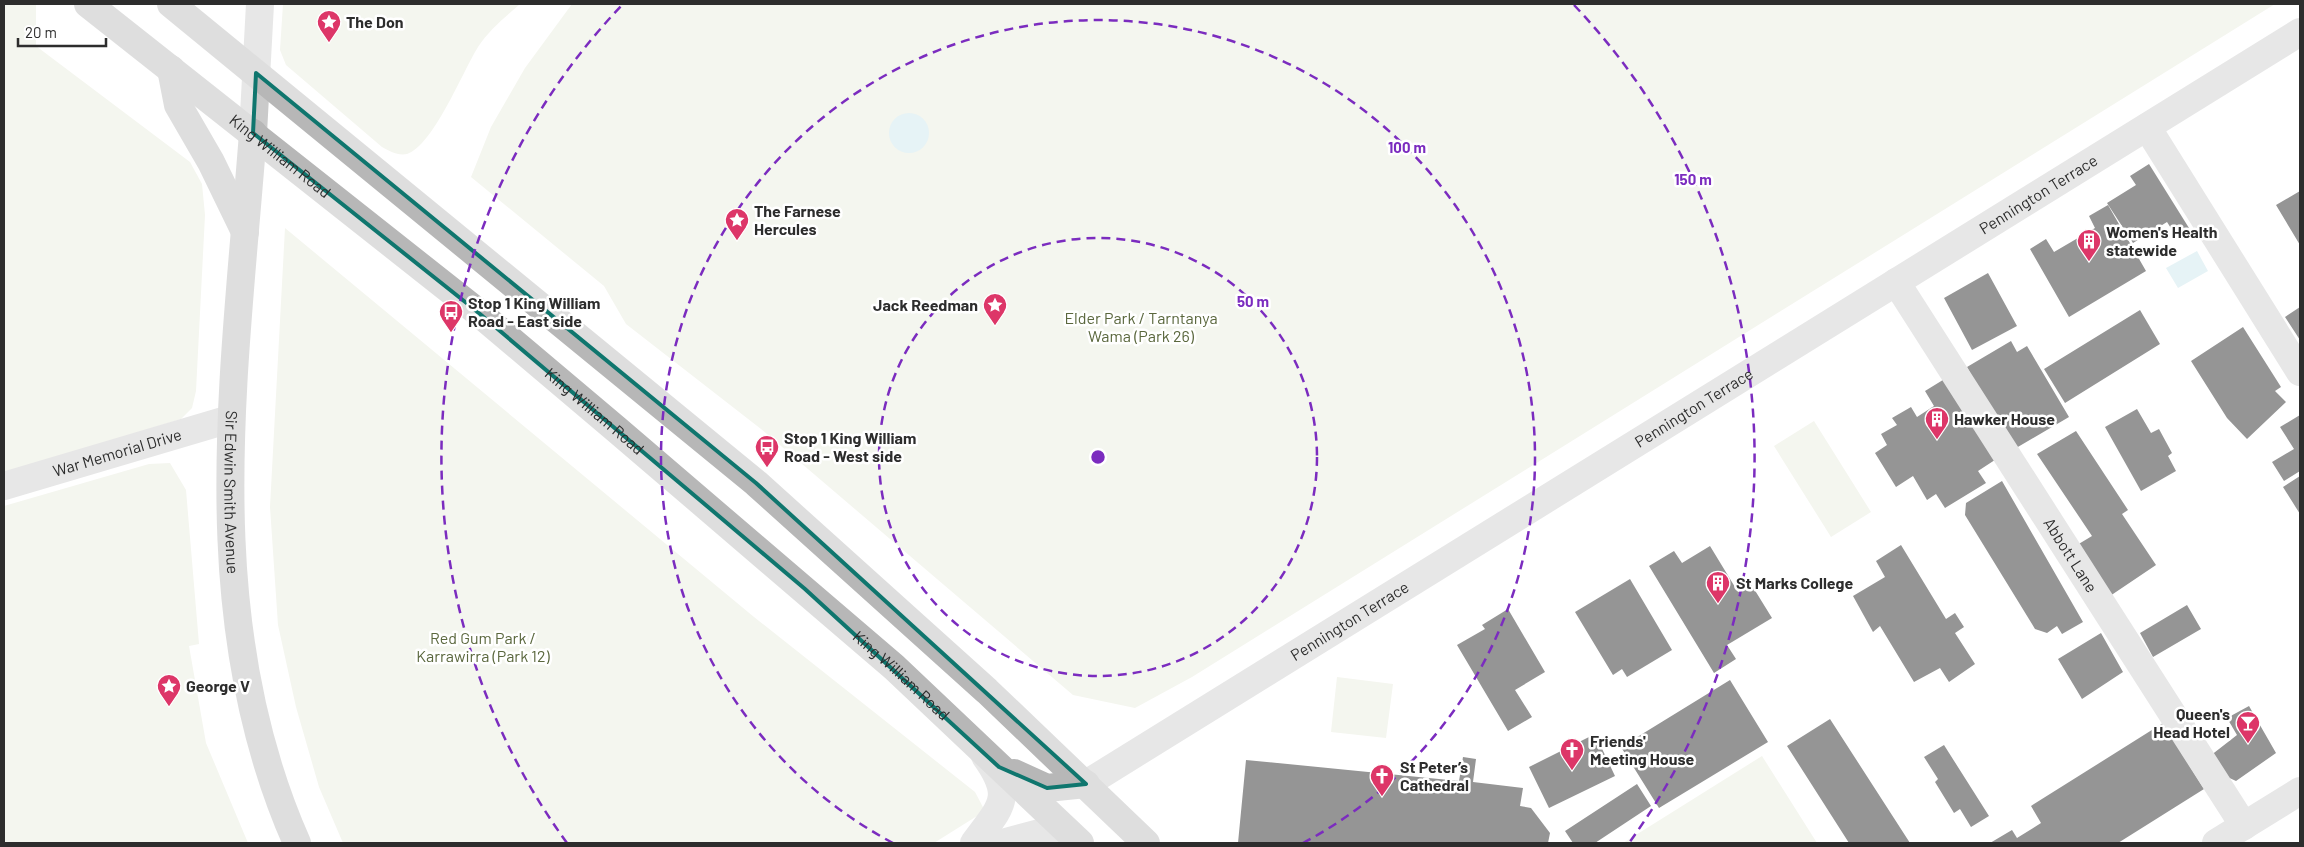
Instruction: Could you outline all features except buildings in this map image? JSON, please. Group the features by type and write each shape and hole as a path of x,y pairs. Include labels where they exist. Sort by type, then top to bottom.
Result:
{"main road":[{"name":"King William Road","path":"88,4 474,309 864,641 1071,835"},
{"path":"171,4 756,483 916,626 1086,784 1146,843"},
{"path":"171,69 178,105 211,162 246,233"},
{"name":"Sir Edwin Smith Avenue","path":"252,133 246,233 230,419 229,528 237,627 255,722 282,810 297,843"},
{"path":"1000,767 1047,788 1086,784"}],"street":[{"path":"252,133 260,4"},
{"name":"Pennington Terrace","path":"1086,784 2300,32"},
{"path":"2147,126 2300,372"},
{"name":"Abbott Lane","path":"1896,282 2244,826"},
{"name":"War Memorial Drive","path":"4,486 230,419"},
{"path":"974,843 998,809 1003,791 994,768 978,746"},
{"path":"2216,843 2300,791"},
{"path":"1002,843 1071,835"}],"highlighted area":[{"path":"256,73 756,483 1086,784 1047,788 999,767 805,589 474,309 253,133"}],"green space":[{"path":"4,4 36,4 36,46 190,162 202,184 205,215 196,391 192,408 181,419 4,474"},
{"path":"283,4 520,4 492,29 482,41 447,106 427,137 417,148 407,154 400,154 382,147 286,65 280,50"},
{"name":"Elder Park / Tarntanya Wama (Park 26)","path":"572,4 2275,4 1192,677 1135,708 1073,695 761,429 626,324 604,286 471,177 491,127 525,68"},
{"name":"Red Gum Park / Karrawirra (Park 12)","path":"285,228 754,617 975,792 985,811 934,843 343,843 319,787 296,707 278,625 270,507"},
{"path":"1814,421 1871,512 1831,537 1774,446"},
{"path":"170,463 186,490 199,644 189,646 206,743 248,843 4,843 4,506 149,464"},
{"path":"1337,677 1393,684 1386,738 1331,732"},
{"path":"1762,756 1817,843 1623,843"}],"water":[{"path":"909,113 923,119 929,133 923,147 909,153 895,147 889,133 895,119"},
{"path":"2197,251 2208,271 2178,288 2166,268"}],"place":[{"name":"The Don","path":"329,43"},
{"name":"The Farnese Hercules","path":"737,241"},
{"name":"Women's Health statewide","path":"2089,262"},
{"name":"Jack Reedman","path":"995,326"},
{"name":"Stop 1 King William Road - East side","path":"451,333"},
{"name":"Hawker House","path":"1937,440"},
{"name":"Stop 1 King William Road - West side","path":"767,468"},
{"name":"St Marks College","path":"1718,604"},
{"name":"George V","path":"169,707"},
{"name":"Queen's Head Hotel","path":"2248,744"},
{"name":"Friends' Meeting House","path":"1572,771"},
{"name":"St Peter’s Cathedral","path":"1382,797"}]}
